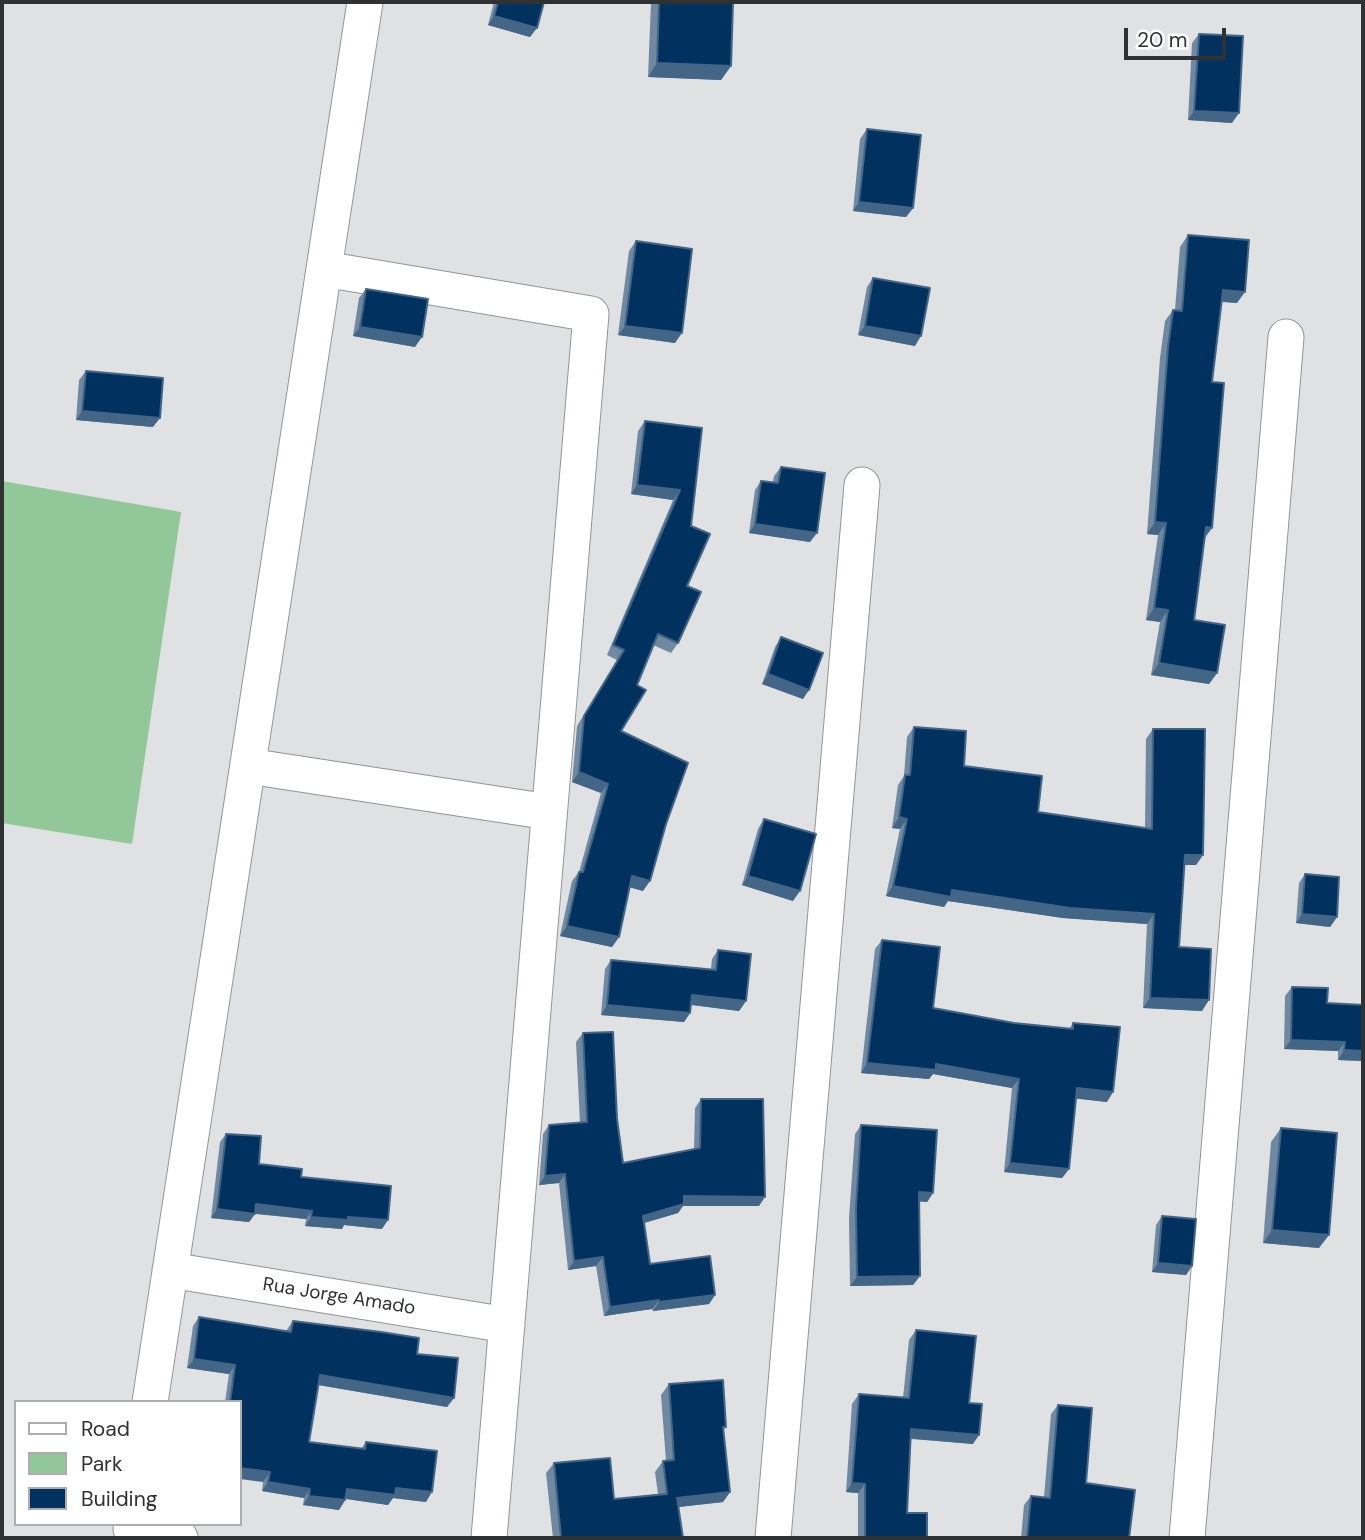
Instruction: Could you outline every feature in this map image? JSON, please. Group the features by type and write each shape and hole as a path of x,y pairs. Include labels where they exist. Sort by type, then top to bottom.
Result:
{"street":[{"path":"150,1400 365,2"},
{"path":"324,269 591,314 489,1538"},
{"path":"1187,1538 1286,337"},
{"path":"773,1538 862,485"},
{"path":"248,766 550,812"},
{"name":"Rua Jorge Amado","path":"170,1270 507,1325"},
{"path":"131,1530 180,1538"}],"green space":[{"path":"2,481 181,512 132,844 2,823"}],"building":[{"path":"498,2 544,2 537,28 494,16"},
{"path":"659,2 733,2 731,66 657,63"},
{"path":"1199,34 1243,36 1239,113 1194,111"},
{"path":"867,129 921,135 913,208 859,202"},
{"path":"1188,235 1249,240 1245,292 1223,290 1212,382 1224,383 1212,528 1206,527 1194,620 1225,625 1217,673 1159,663 1168,610 1154,608 1166,523 1155,522 1168,347 1173,310 1182,311"},
{"path":"636,241 692,249 682,333 625,326"},
{"path":"873,278 930,288 921,336 865,326"},
{"path":"366,289 428,299 422,337 360,327"},
{"path":"86,371 163,378 160,418 82,411"},
{"path":"645,421 702,428 691,526 710,534 687,586 701,592 678,643 658,634 637,685 646,690 621,731 688,763 666,824 650,881 632,876 619,937 567,926 579,872 583,872 608,784 579,772 584,716 624,650 613,645 680,490 637,485"},
{"path":"781,467 825,473 817,533 755,524 761,481 778,483"},
{"path":"781,637 823,653 809,690 768,674"},
{"path":"914,727 966,731 964,766 1042,776 1038,812 1152,829 1153,729 1205,729 1203,855 1185,855 1179,947 1211,949 1209,1000 1150,998 1154,914 1070,908 952,890 951,897 893,886 907,819 899,817 905,775 910,775"},
{"path":"764,819 816,834 800,891 748,876"},
{"path":"1305,874 1339,877 1337,917 1302,914"},
{"path":"882,940 940,947 933,1008 1014,1023 1073,1029 1073,1023 1120,1027 1113,1092 1077,1088 1069,1169 1010,1163 1019,1079 936,1064 936,1070 867,1063"},
{"path":"718,950 751,954 746,1001 692,995 690,1013 607,1005 611,960 716,970"},
{"path":"1292,987 1328,988 1327,1003 1363,1005 1363,1051 1344,1050 1345,1042 1291,1040"},
{"path":"613,1032 617,1119 623,1163 700,1148 701,1099 763,1099 765,1197 684,1196 684,1204 643,1216 650,1264 710,1256 715,1295 610,1307 603,1257 574,1261 565,1174 545,1176 549,1125 587,1122 583,1033"},
{"path":"861,1125 937,1130 933,1193 919,1192 920,1276 857,1277 856,1208"},
{"path":"1281,1128 1337,1133 1329,1235 1272,1230"},
{"path":"226,1134 261,1136 259,1164 302,1169 301,1177 391,1186 388,1220 311,1217 312,1211 256,1204 255,1214 217,1209"},
{"path":"1162,1216 1196,1219 1192,1266 1158,1263"},
{"path":"199,1317 291,1332 293,1321 419,1338 417,1354 458,1358 454,1398 320,1375 309,1442 365,1449 366,1442 437,1451 432,1492 396,1488 395,1495 347,1489 345,1500 309,1496 310,1489 268,1482 270,1472 242,1468 242,1400 230,1400 235,1365 194,1359"},
{"path":"916,1330 976,1336 969,1403 982,1404 979,1435 911,1429 907,1513 927,1513 927,1538 865,1538 865,1484 852,1483 859,1394 909,1398"},
{"path":"723,1380 726,1427 723,1427 730,1492 677,1498 683,1538 561,1538 554,1463 610,1458 614,1499 667,1494 663,1461 674,1460 669,1384"},
{"path":"1058,1405 1092,1408 1086,1483 1135,1490 1129,1538 1027,1538 1031,1496 1050,1498"}]}
